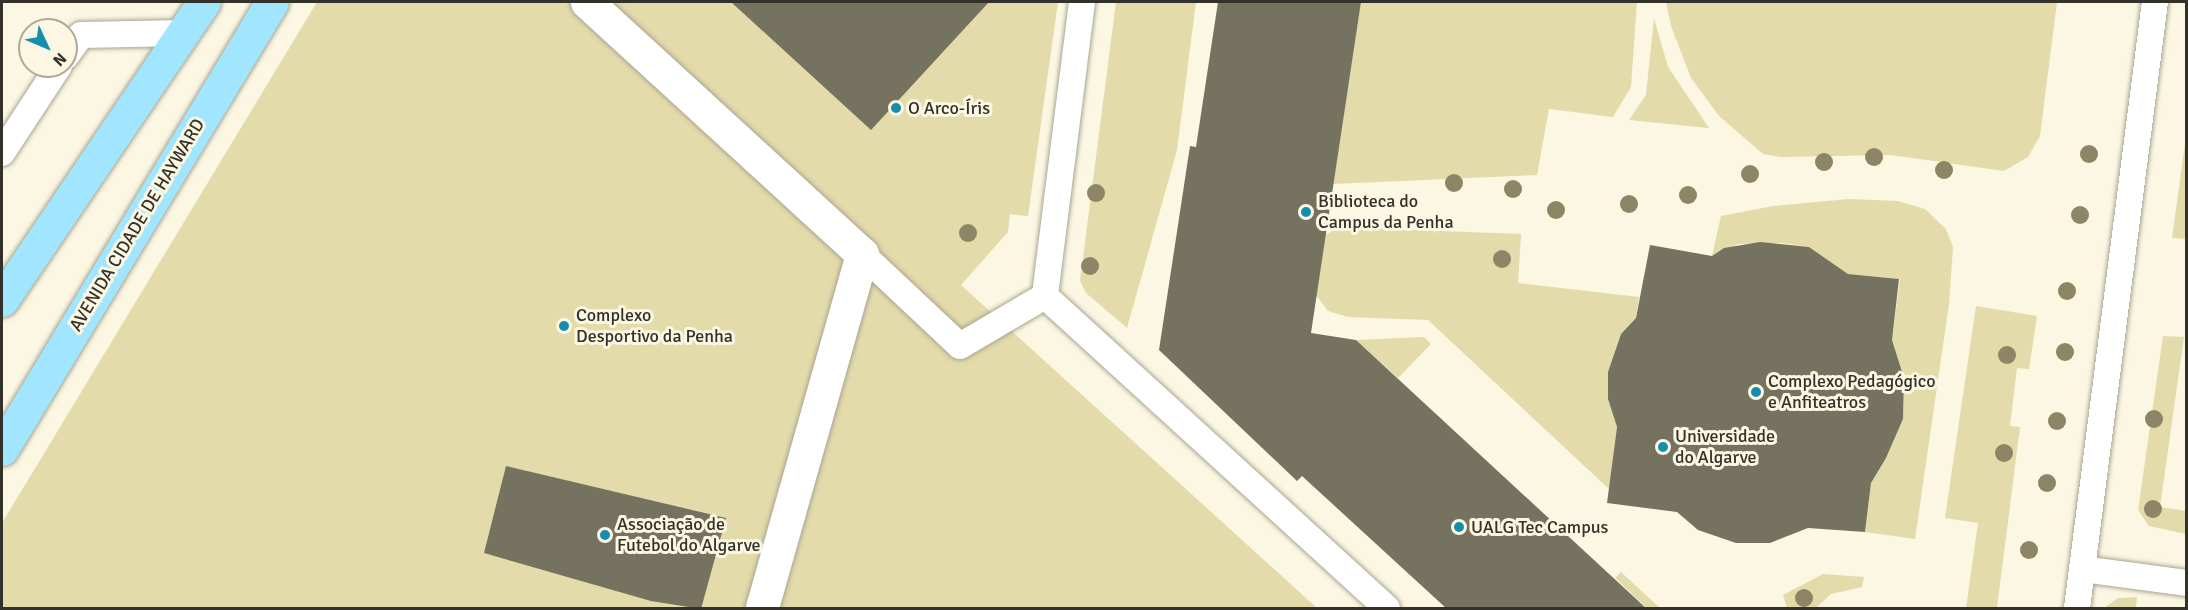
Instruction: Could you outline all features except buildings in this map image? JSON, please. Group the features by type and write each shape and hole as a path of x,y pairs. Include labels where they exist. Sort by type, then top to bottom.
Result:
{"main road":[{"path":"2,300 204,2"},
{"name":"AVENIDA CIDADE DE HAYWARD","path":"2,449 272,2"}],"street":[{"path":"587,2 862,254 762,609"}],"lane":[{"path":"1045,296 1082,2"},
{"path":"2077,609 2155,2"},
{"path":"78,39 81,35 183,33"},
{"path":"2,153 51,78"},
{"path":"862,254 960,346 1045,296"},
{"path":"1045,296 1387,609"},
{"path":"2083,568 2187,583"}],"shaded area":[{"name":"Complexo Desportivo da Penha","path":"317,2 1058,2 1028,216 1010,214 1008,232 961,285 1317,608 2,608 2,523"},
{"path":"1116,2 1196,2 1177,150 1127,328 1086,293 1080,281"},
{"path":"1361,2 1637,2 1631,87 1613,117 1549,109 1537,175 1333,184"},
{"path":"1666,2 2057,2 2040,136 2028,157 2004,171 1891,155 1780,157 1763,154 1719,116 1691,78 1671,26"},
{"path":"1654,18 1668,67 1709,128 1629,120 1646,95"},
{"path":"2186,137 2186,239 2172,238"},
{"path":"1849,199 1898,201 1925,209 1946,229 1953,247 1949,304 1915,539 1865,532 1871,483 1886,458 1903,419 1904,378 1892,340 1900,279 1848,274 1809,247 1783,243 1738,244 1712,256 1721,216 1773,206"},
{"path":"1338,227 1521,234 1518,283 1639,297 1636,318 1621,334 1608,372 1608,399 1617,427 1609,489 1428,320 1348,317 1328,311 1316,295 1326,235"},
{"path":"1976,306 2037,316 2029,369 2017,368 2010,426 2020,427 1997,608 1966,608 1978,523 1945,518"},
{"path":"2163,336 2184,337 2160,507 2186,511 2186,534 2149,526 2138,510"},
{"path":"1424,337 1431,344 1398,378 1356,340"},
{"path":"1621,572 1660,608 1647,608 1615,578"},
{"path":"1823,574 1864,577 1862,587 1831,594 1816,608 1787,608 1783,595"},
{"path":"2137,597 2136,608 2104,608 2118,598"}],"place":[{"name":"O Arco-Íris","path":"896,108"},
{"name":"Biblioteca do Campus da Penha","path":"1306,212"},
{"name":"Complexo Desportivo da Penha","path":"564,326"},
{"name":"Complexo Pedagógico e Anfiteatros","path":"1756,392"},
{"name":"Universidade do Algarve","path":"1663,447"},
{"name":"UALG Tec Campus","path":"1459,527"},
{"name":"Associação de Futebol do Algarve","path":"605,535"}]}
